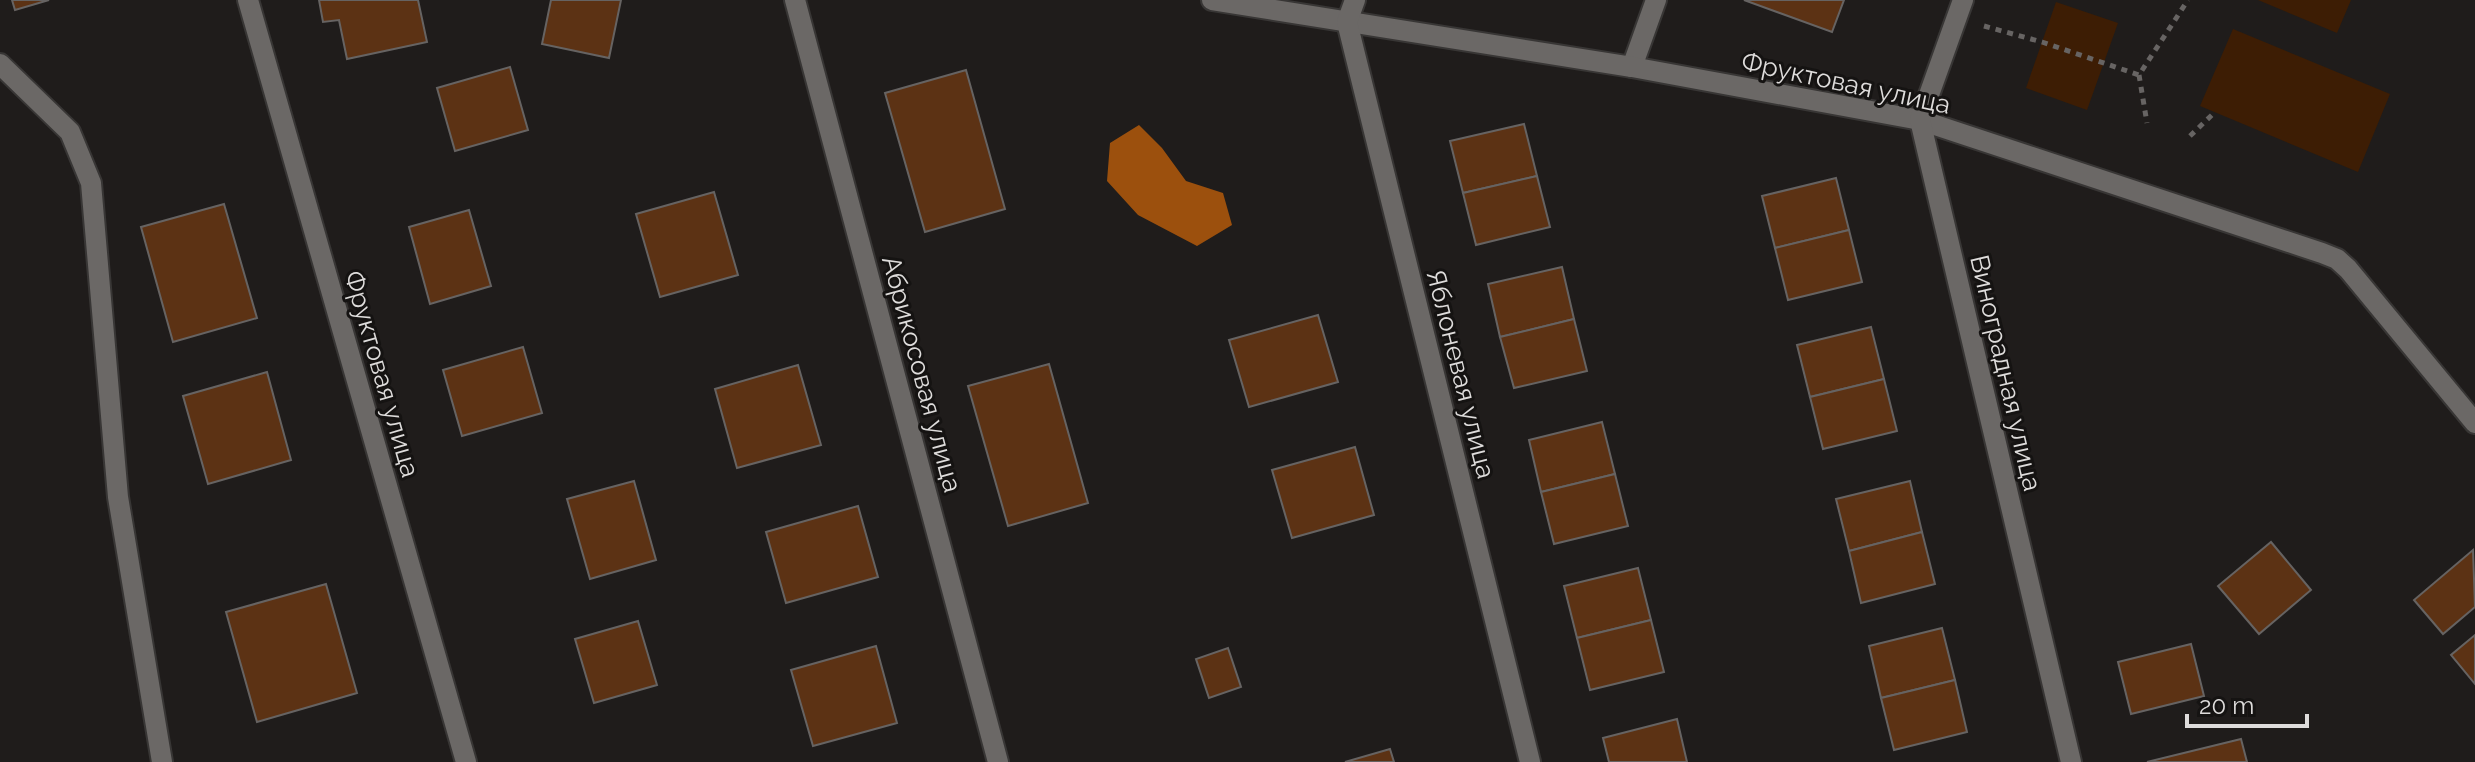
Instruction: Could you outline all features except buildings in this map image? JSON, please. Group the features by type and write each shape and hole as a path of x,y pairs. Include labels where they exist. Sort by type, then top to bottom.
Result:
{"street":[{"name":"Фруктовая улица","path":"248,0 466,762"},
{"name":"Абрикосовая улица","path":"795,0 998,762"},
{"name":"Фруктовая улица","path":"1212,0 1632,67 1920,120 2337,259 2475,423"},
{"path":"1347,22 1355,0"},
{"path":"1632,67 1656,0"},
{"path":"1920,120 1959,9"},
{"name":"Яблоневая улица","path":"1347,22 1530,762"},
{"path":"0,64 70,132 91,183 118,497 162,762"},
{"name":"Виноградная улица","path":"1920,120 2071,762"}],"path":[{"path":"2147,123 2139,75 2188,0"},
{"path":"1959,9 2103,65 2139,75"},
{"path":"2190,136 2214,113"}],"shaded area":[{"path":"2258,0 2351,0 2337,33"},
{"path":"2056,2 2118,23 2087,110 2026,88"},
{"path":"2233,29 2390,94 2358,172 2200,106"},
{"path":"1139,125 1162,148 1186,181 1223,193 1232,225 1197,246 1138,215 1107,181 1110,143"}]}
